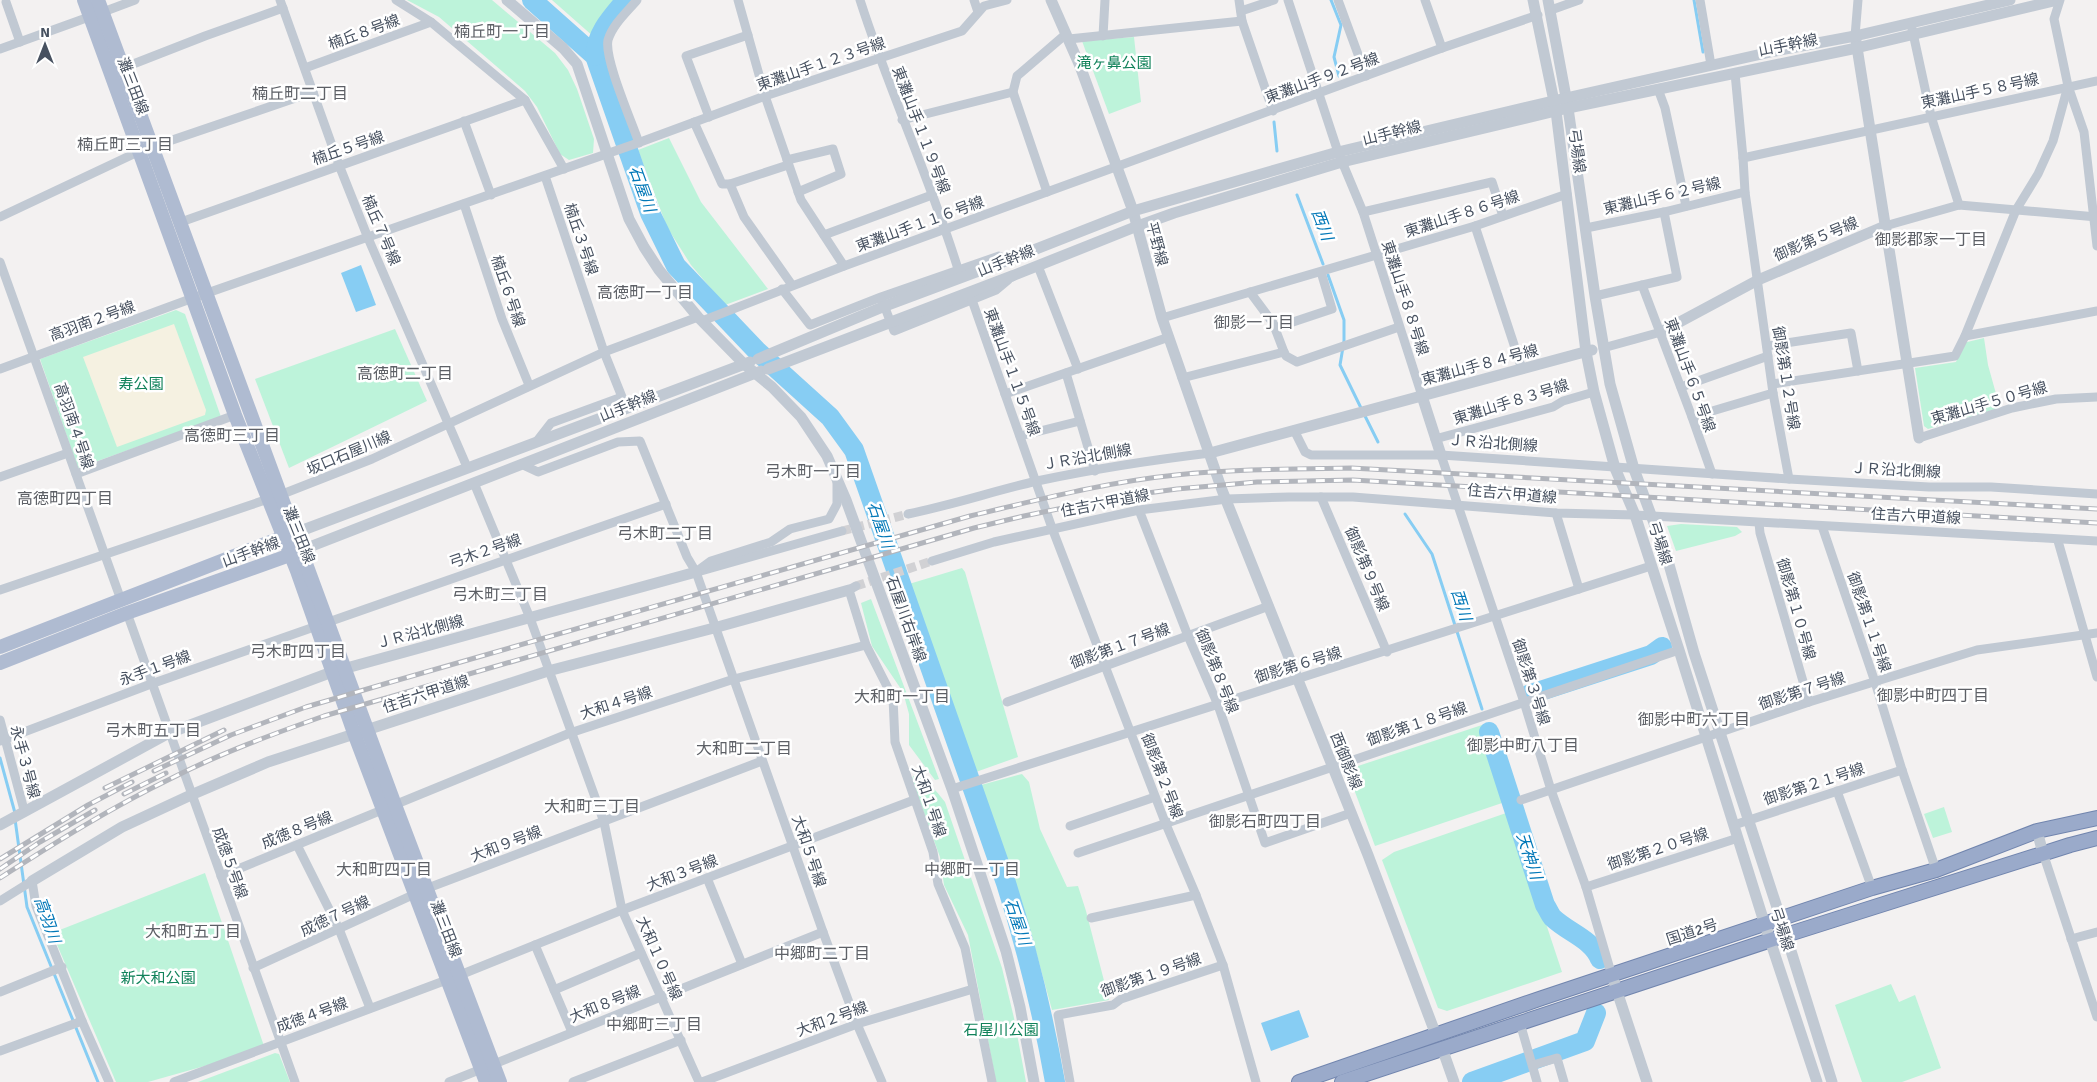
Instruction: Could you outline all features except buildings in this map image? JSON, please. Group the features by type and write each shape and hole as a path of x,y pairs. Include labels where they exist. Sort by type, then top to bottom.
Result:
{"highway":[{"name":"国道2号","path":"1299,1082 1872,888 1936,870 2038,831 2097,818"},
{"path":"1342,1082 1770,940 2043,853 2097,838"}],"main road":[{"name":"灘三田線","path":"84,0 89,17 146,149 180,222 199,296 235,416 274,498"},
{"name":"灘三田線","path":"100,6 123,68 146,149 338,670 354,733 389,808 422,891 487,1072 500,1082"},
{"name":"山手幹線","path":"0,647 289,535"},
{"name":"山手幹線","path":"0,663 127,613 296,553"},
{"name":"灘三田線","path":"338,670 368,728 389,808"}],"street":[{"path":"100,6 135,0"},
{"path":"396,0 431,22 525,100 564,169"},
{"name":"石屋川右岸線","path":"507,0 563,48 577,64 629,219 659,270 744,364 772,387 801,418 827,456 952,789 1006,951 1020,1007 1034,1082"},
{"path":"637,0 614,27 608,41 608,52 637,143"},
{"path":"738,0 765,96 801,200 844,266"},
{"name":"東灘山手１１９号線","path":"860,0 879,59 932,195 958,269"},
{"path":"974,0 978,12"},
{"name":"東灘山手１２３号線","path":"464,204 765,96 962,31 984,6 1006,0"},
{"name":"平野線","path":"1051,0 1068,36 1133,211 1162,318 1227,499"},
{"path":"1103,36 1105,0"},
{"path":"1239,0 1242,21 1273,110"},
{"path":"1241,11 1274,0"},
{"path":"1338,0 1366,76"},
{"path":"1425,0 1442,48"},
{"name":"弓場線","path":"1533,0 1538,15 1555,106 1568,194 1586,352 1594,392 1615,468 1635,515 1680,650 1765,925 1817,1082"},
{"path":"1550,5 1579,0"},
{"path":"1700,0 1711,65"},
{"path":"1858,0 1856,42 1919,438"},
{"name":"山手幹線","path":"1912,29 2010,0"},
{"path":"2059,0 2054,19 2068,86 2084,132 2093,177 2097,246"},
{"name":"山手幹線","path":"1567,103 1658,89 1735,73 1912,29 2059,0"},
{"name":"東灘山手８８号線","path":"1291,1 1340,157 1362,212 1441,454"},
{"path":"6,2 20,42"},
{"path":"123,68 206,36 281,4"},
{"name":"楠丘７号線","path":"281,4 339,165 368,238 467,467"},
{"name":"弓場線","path":"1550,5 1610,384 1634,469 1668,561 1720,732 1832,1082"},
{"name":"東灘山手９２号線","path":"1116,167 1538,15"},
{"path":"0,49 89,17"},
{"path":"1047,192 1013,92 1017,76 1068,36 1103,36 1242,21"},
{"name":"楠丘８号線","path":"305,68 431,22"},
{"path":"1912,29 1931,116 1959,205"},
{"path":"709,117 686,56 748,35"},
{"name":"山手幹線","path":"289,535 758,359 885,306 1133,211 1292,165 1340,157 1555,106 1711,65 1856,42"},
{"name":"御影第１２号線","path":"1735,73 1745,192 1768,356 1789,479"},
{"name":"東灘山手５８号線","path":"1743,158 2097,81"},
{"path":"1692,417 1773,388 1858,371 1955,356 1965,336 2016,210 2038,174 2053,140 2068,86"},
{"path":"1658,89 1665,108 1686,206"},
{"path":"0,217 146,149 314,92"},
{"path":"902,120 1013,92"},
{"name":"楠丘５号線","path":"180,222 525,100"},
{"path":"464,121 490,195"},
{"path":"694,122 722,184 730,184 788,162 833,149 841,174 798,192"},
{"name":"山手幹線","path":"296,553 768,368 1038,266 1136,226 1296,176 1340,157"},
{"name":"東灘山手１１６号線","path":"704,318 1116,167"},
{"name":"楠丘３号線","path":"537,441 551,423 622,396 604,352 545,176"},
{"path":"1362,212 1492,182 1504,216"},
{"path":"730,184 744,218 792,285"},
{"name":"東灘山手６２号線","path":"1586,228 1664,212 1745,192"},
{"name":"東灘山手８６号線","path":"1162,318 1475,226 1568,194"},
{"path":"824,235 932,195"},
{"name":"高羽南２号線","path":"0,369 199,296 464,204"},
{"name":"楠丘６号線","path":"464,204 502,319 530,385"},
{"path":"1886,226 1959,205 2096,217"},
{"path":"1595,296 1677,277 1664,212"},
{"path":"1475,226 1522,369"},
{"name":"御影第５号線","path":"1661,332 1758,280 1886,226"},
{"path":"782,289 810,325 958,269 999,256 1008,260"},
{"name":"高羽南４号線","path":"0,262 121,600"},
{"path":"1038,266 1078,369"},
{"path":"1275,328 1332,308 1321,272"},
{"path":"881,297 894,331 996,290 1012,276"},
{"name":"東灘山手６５号線","path":"1642,285 1712,474"},
{"path":"1250,292 1275,328 1286,356 1297,362 1399,327"},
{"name":"東灘山手１１５号線","path":"972,300 1037,482"},
{"path":"1965,336 2097,311"},
{"name":"坂口石屋川線","path":"0,590 274,498 372,459 604,352 704,318"},
{"path":"1603,348 1661,332"},
{"path":"1767,346 1851,334 1858,371"},
{"path":"1005,394 1169,338"},
{"name":"東灘山手８４号線","path":"1294,430 1603,348"},
{"path":"1182,378 1284,352"},
{"path":"1681,387 1768,356"},
{"path":"1066,373 1095,471"},
{"name":"東灘山手８３号線","path":"1435,439 1553,407 1563,401 1594,392"},
{"name":"東灘山手５０号線","path":"1919,438 2030,404 2056,399 2097,397"},
{"path":"76,474 235,416"},
{"path":"1020,436 1080,421"},
{"name":"ＪＲ沿北側線","path":"908,514 1037,482 1210,453 1294,430 1305,452 1311,454 1441,454 1789,479 1929,487 1991,487 2097,494"},
{"name":"大和５号線","path":"523,465 538,472 618,442 640,442 686,557 696,572 714,628 734,679 822,932 857,1024 882,1082"},
{"path":"0,477 68,453"},
{"name":"御影第３号線","path":"1441,454 1524,702 1551,790 1586,887 1612,976"},
{"path":"696,572 711,561 771,542 790,529 829,519 837,504 837,479"},
{"name":"御影第２号線","path":"1037,482 1052,528 1155,797 1223,965 1256,1082"},
{"name":"大和１０号線","path":"474,483 530,618 604,822 622,910 680,1040 701,1082"},
{"name":"住吉六甲道線","path":"932,561 994,542 1139,510 1227,499 1321,497 1353,497 1556,513 1635,515 2097,542"},
{"name":"御影第９号線","path":"1321,497 1386,652"},
{"name":"西御影線","path":"1227,499 1297,680 1352,813 1436,1035"},
{"name":"弓木２号線","path":"321,623 666,504"},
{"name":"御影第８号線","path":"1139,510 1188,636 1218,704 1265,843 1352,813"},
{"path":"1556,513 1579,590"},
{"name":"御影第１０号線","path":"1759,523 1760,534 1809,702"},
{"name":"御影第１１号線","path":"1822,526 1876,682 1902,770 1936,870"},
{"name":"ＪＲ沿北側線","path":"0,825 169,733 338,670 842,531"},
{"path":"2058,541 2097,677"},
{"name":"御影第６号線","path":"952,789 1651,566"},
{"name":"住吉六甲道線","path":"32,881 122,827 190,795 268,762 548,671 714,628 852,588"},
{"name":"大和１号線","path":"852,588 866,646 893,698 895,742 933,852 938,884 965,948 992,1082"},
{"name":"御影第１７号線","path":"1007,702 1269,606"},
{"name":"成徳５号線","path":"127,613 190,795 295,1082"},
{"name":"永手１号線","path":"3,739 321,623"},
{"name":"御影第７号線","path":"1521,800 1809,702 1977,650 2097,633"},
{"name":"大和４号線","path":"389,808 570,732 734,679 866,646"},
{"name":"御影第１８号線","path":"1078,853 1165,822 1680,650"},
{"name":"永手３号線","path":"0,720 3,739 24,811"},
{"name":"大和９号線","path":"422,891 762,760"},
{"name":"御影第２１号線","path":"1734,825 1902,770"},
{"path":"1837,791 1872,888"},
{"path":"1070,826 1155,797"},
{"name":"大和３号線","path":"454,977 622,910 914,800"},
{"name":"成徳８号線","path":"221,876 389,808"},
{"path":"2038,831 2043,853 2097,1016"},
{"name":"御影第２０号線","path":"1586,887 1738,838"},
{"path":"297,845 339,929 370,1008"},
{"path":"707,878 742,964"},
{"path":"0,901 32,881 36,906 60,968 109,1082"},
{"name":"成徳７号線","path":"253,968 422,891"},
{"path":"1092,918 1196,895"},
{"name":"大和８号線","path":"449,1082 487,1072 572,1032 822,932"},
{"path":"2071,939 2097,932"},
{"path":"535,945 572,1032"},
{"path":"554,990 642,953"},
{"name":"御影第１９号線","path":"1070,1082 1058,1015 1113,1005 1121,999 1223,965"},
{"path":"0,992 60,968"},
{"path":"1612,976 1619,991 1647,1082"},
{"name":"成徳４号線","path":"174,1082 454,977"},
{"name":"大和２号線","path":"701,1082 857,1024 973,989"},
{"path":"0,1051 82,1021"},
{"path":"1520,1023 1537,1082"},
{"path":"573,1082 680,1040"},
{"path":"1442,1048 1454,1082"},
{"path":"1532,1062 1557,1058 1564,1082"}],"green space":[{"path":"407,0 492,0 555,53 568,70 577,89 594,139 593,153 569,160 560,154 537,107 525,91 439,17"},
{"path":"552,0 619,0 594,37"},
{"name":"滝ヶ鼻公園","path":"1134,37 1141,102 1109,114 1082,41"},
{"path":"669,138 701,202 768,289 725,305 691,265 667,227 638,150"},
{"name":"寿公園","path":"176,310 185,314 221,417 78,468 40,359"},
{"path":"395,329 427,401 289,468 255,379"},
{"path":"1984,338 1988,365 2000,408 1928,429 1924,426 1915,368 1956,362 1963,343"},
{"path":"1681,524 1737,527 1742,532 1735,536 1676,551 1667,526"},
{"path":"962,568 965,572 1018,757 973,773 909,584"},
{"path":"871,599 939,779 935,780 909,745 909,714 903,692 872,646 861,603"},
{"path":"1482,725 1505,802 1375,846 1348,773 1349,769"},
{"path":"1022,774 1029,782 1040,829 1067,887 1078,886 1109,1000 1052,1010 1032,937 981,785"},
{"name":"石屋川公園","path":"913,776 927,782 945,802 1002,968 1026,1082 996,1082 968,935 944,885 940,857 912,780"},
{"path":"1944,807 1952,832 1933,838 1924,814"},
{"path":"1509,812 1562,972 1447,1011 1438,1008 1382,860 1394,852"},
{"name":"新大和公園","path":"205,873 265,1049 148,1082 116,1082 52,933"},
{"path":"1891,984 1899,1002 1915,995 1941,1068 1902,1082 1862,1082 1835,1005"},
{"path":"275,1053 279,1054 290,1082 198,1082"}],"sand":[{"path":"174,324 206,410 205,415 117,447 83,357"}],"water":[{"path":"361,265 376,305 356,312 341,273"},
{"path":"1299,1010 1309,1037 1271,1051 1261,1023"}],"waterway":[{"name":"石屋川","path":"532,0 595,56 650,213 676,266 757,351 830,417 854,450 1006,883 1034,982 1055,1082"},
{"path":"595,56 596,47 602,32 626,0"},
{"name":"西川","path":"1331,0 1341,25 1334,57 1339,76"},
{"path":"1694,0 1703,52"},
{"name":"西川","path":"1274,122 1277,151"},
{"name":"西川","path":"1297,195 1323,264"},
{"name":"西川","path":"1328,275 1344,320 1344,341 1340,365 1361,408"},
{"name":"西川","path":"1364,414 1378,442"},
{"name":"西川","path":"1405,514 1432,554 1482,709"},
{"name":"天神川","path":"1528,695 1651,655 1662,647"},
{"name":"天神川","path":"1489,732 1545,905 1553,918 1592,946 1600,959"},
{"name":"高羽川","path":"0,758 15,813"},
{"name":"高羽川","path":"15,819 27,907 98,1082"},
{"name":"天神川","path":"1472,1082 1585,1041 1596,1013"}],"tunnel":[{"path":"842,531 908,514"},
{"path":"856,586 932,561"}],"railway":[{"path":"154,771 231,735 306,707 970,516 1072,492 1150,478 1241,470 1351,468 2097,509"},
{"path":"0,878 84,825 150,789 228,752 324,716 974,528 1111,498 1177,489 1257,482 1353,480 2097,523"},
{"path":"105,788 224,730"},
{"path":"124,794 166,773"},
{"path":"0,859 88,805 132,782"},
{"path":"0,869 40,842 95,810"}],"district":[{"name":"楠丘町一丁目","path":"502,32"},
{"name":"楠丘町二丁目","path":"300,94"},
{"name":"楠丘町三丁目","path":"125,145"},
{"name":"御影郡家一丁目","path":"1931,240"},
{"name":"高徳町一丁目","path":"645,293"},
{"name":"御影一丁目","path":"1254,323"},
{"name":"高徳町二丁目","path":"405,374"},
{"name":"高徳町三丁目","path":"232,436"},
{"name":"弓木町一丁目","path":"813,472"},
{"name":"高徳町四丁目","path":"65,499"},
{"name":"弓木町二丁目","path":"665,534"},
{"name":"弓木町三丁目","path":"500,595"},
{"name":"弓木町四丁目","path":"298,652"},
{"name":"御影中町四丁目","path":"1933,696"},
{"name":"大和町一丁目","path":"902,697"},
{"name":"御影中町六丁目","path":"1694,720"},
{"name":"弓木町五丁目","path":"153,731"},
{"name":"御影中町八丁目","path":"1523,746"},
{"name":"大和町二丁目","path":"744,749"},
{"name":"大和町三丁目","path":"592,807"},
{"name":"御影石町四丁目","path":"1265,822"},
{"name":"大和町四丁目","path":"384,870"},
{"name":"中郷町一丁目","path":"972,870"},
{"name":"大和町五丁目","path":"193,932"},
{"name":"中郷町二丁目","path":"822,954"},
{"name":"中郷町三丁目","path":"654,1025"}]}
